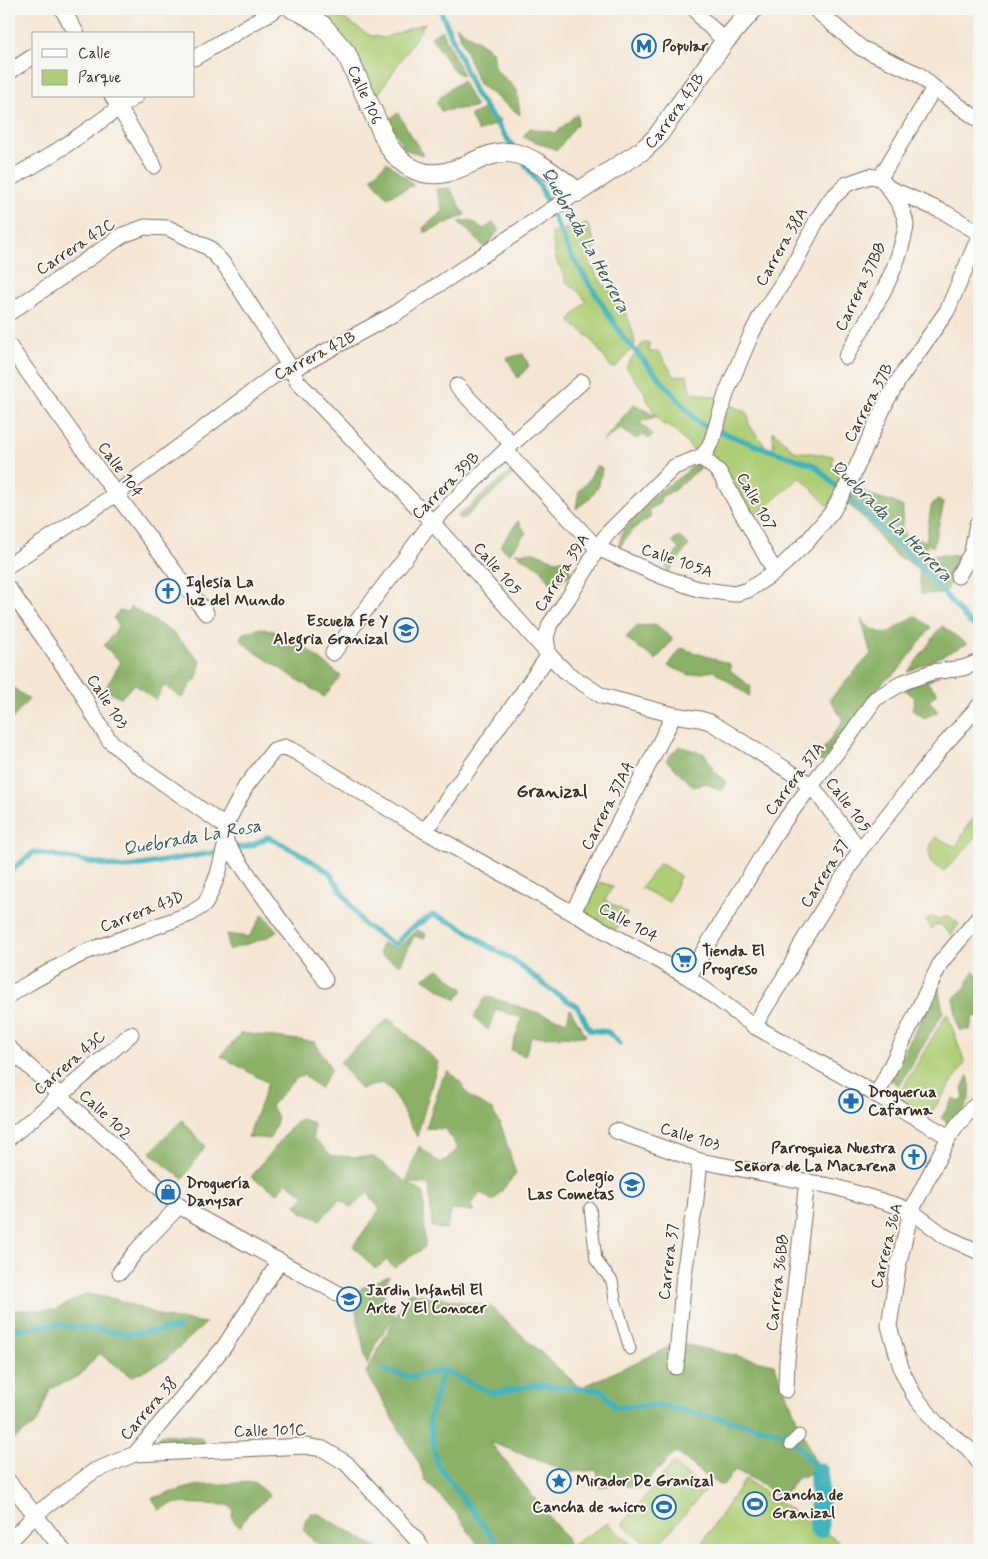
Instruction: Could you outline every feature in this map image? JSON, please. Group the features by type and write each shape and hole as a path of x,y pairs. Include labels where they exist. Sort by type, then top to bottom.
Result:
{"street":[{"path":"62,9 73,32"},
{"path":"195,57 276,9"},
{"name":"Calle 106","path":"293,9 322,25 346,53 372,113 393,153 401,162 413,170 438,174 451,172 495,154 513,152 529,158 578,192"},
{"path":"695,9 703,20 725,41"},
{"name":"Carrera 42B","path":"9,565 116,494 280,371 292,370 396,313 643,150 656,138 725,41 753,9"},
{"path":"815,9 861,48 918,74 934,88 979,120"},
{"path":"9,72 32,57"},
{"path":"934,88 885,183 946,213 979,233"},
{"path":"9,179 64,147 115,102 129,98"},
{"path":"115,102 154,166"},
{"name":"Carrera 38A","path":"698,458 703,455 712,440 727,391 751,335 793,267 817,220 831,199 847,184 870,176 885,183"},
{"name":"Carrera 37BB","path":"846,357 871,315 901,248 906,225 900,204 885,183"},
{"name":"Carrera 42C","path":"9,313 123,235 145,227 168,228"},
{"name":"Calle 105","path":"168,228 209,248 226,267 292,370 297,381 432,522 567,673 602,696 674,715 710,722 811,785 860,850"},
{"name":"Carrera 37B","path":"748,590 775,572 806,543 832,512 900,378 947,311 979,237"},
{"name":"Calle 104","path":"9,346 206,614"},
{"name":"Carrera 39B","path":"333,653 432,522 509,448 582,382"},
{"path":"457,386 597,548"},
{"name":"Carrera 39A","path":"549,655 546,638 550,624 609,532 674,467 698,458"},
{"name":"Calle 107","path":"698,458 706,460 719,472 775,572"},
{"path":"958,576 972,552 979,522"},
{"name":"Calle 105A","path":"597,548 661,576 698,589 734,594 748,590"},
{"name":"Calle 103","path":"9,589 81,692 109,740 139,766 225,826"},
{"path":"424,831 549,655"},
{"name":"Carrera 37A","path":"688,977 781,826 875,700 914,678 932,672 963,668 979,662"},
{"name":"Carrera 37","path":"754,1026 790,968 802,943 860,850 942,746 979,706"},
{"name":"Carrera 37AA","path":"573,912 674,715"},
{"name":"Calle 104","path":"225,826 246,786 274,750 285,747 302,755 424,831 688,977 754,1026 949,1137"},
{"name":"Carrera 43D","path":"9,995 83,953 190,914 205,904 218,874 226,843 225,826"},
{"path":"226,843 325,980"},
{"path":"877,1095 941,962 979,917"},
{"name":"Carrera 43C","path":"9,1138 131,1034"},
{"name":"Calle 102","path":"9,1048 179,1206 348,1298"},
{"name":"Carrera 36A","path":"979,1103 971,1109 949,1137 911,1211 898,1268 890,1326 902,1371 914,1395 936,1423 968,1448 979,1462"},
{"name":"Calle 103","path":"616,1131 700,1161 835,1187 898,1206 911,1211 946,1236 979,1252"},
{"name":"Carrera 37","path":"676,1368 684,1274 695,1208 700,1161"},
{"name":"Carrera 36BB","path":"786,1390 787,1360 808,1181"},
{"path":"120,1272 137,1250 179,1206"},
{"path":"590,1208 596,1260 612,1281 615,1299 630,1349"},
{"name":"Carrera 38","path":"9,1542 36,1514 94,1471 135,1454 224,1347 280,1261"},
{"path":"790,1444 799,1435"},
{"name":"Calle 101C","path":"135,1454 305,1446 323,1449 346,1463 415,1538 423,1550"},
{"path":"9,1482 63,1550"}],"green space":[{"path":"337,14 369,35 384,38 425,23 374,101 359,67 354,47 330,20"},
{"path":"456,26 492,51 495,69 517,90 520,115 479,84"},
{"path":"442,30 463,76 453,70 431,37"},
{"path":"462,81 476,107 441,111 436,102 447,91"},
{"path":"484,109 501,121 478,132 470,115"},
{"path":"398,113 423,155 404,149 389,119"},
{"path":"577,114 578,123 557,150 523,137 530,128 556,133"},
{"path":"387,162 414,185 387,197 371,178"},
{"path":"450,188 465,215 424,233 423,228 443,211 436,189"},
{"path":"470,220 484,229 493,223 499,230 485,248 459,222"},
{"path":"587,223 593,238 594,249 588,256 605,287 621,305 628,318 634,339 635,345 617,366 612,368 589,337 569,321 586,301 580,293 565,281 554,252 552,233"},
{"path":"649,342 649,352 659,352 675,377 687,375 690,392 719,398 709,443 695,452 673,429 661,423 646,398 644,391 626,367 642,344"},
{"path":"523,354 529,366 518,378 507,358"},
{"path":"634,404 657,416 640,422 653,435 648,439 643,434 637,439 621,428 602,442"},
{"path":"730,405 748,413 749,425 765,446 774,449 773,431 794,451 833,456 832,465 844,466 847,471 829,507 800,477 755,516 728,475 707,455"},
{"path":"522,462 523,466 462,520 458,516"},
{"path":"696,462 702,467 674,490 661,497 660,503 649,510 651,517 633,529 618,549 623,530 653,496 684,474"},
{"path":"597,465 602,468 599,485 590,498 576,509 579,491 588,481"},
{"path":"852,485 871,495 903,507 902,527 905,537 918,538 926,542 931,506 937,499 944,504 933,547 926,543 928,555 963,555 944,594 921,594 919,570 905,559 898,558 866,520 846,502"},
{"path":"518,521 526,533 509,554 500,546"},
{"path":"678,536 689,545 668,573 666,567 679,549 672,542"},
{"path":"534,552 557,561 564,559 572,574 552,585 541,569 515,553"},
{"path":"131,607 172,632 201,661 196,680 182,698 164,685 156,700 134,684 121,698 105,689 121,662 104,646 118,627 117,622 113,618 119,611 127,612"},
{"path":"915,616 931,627 899,670 883,682 822,762 817,759 843,720 830,699 871,654 861,619 871,629 886,634"},
{"path":"655,625 673,639 656,660 626,638 636,626"},
{"path":"942,626 967,644 908,672"},
{"path":"261,628 289,635 341,676 324,697 252,650 240,639 242,634"},
{"path":"681,648 730,664 730,670 751,687 749,696 714,671 690,675 668,666"},
{"path":"940,675 927,682 938,693 929,700 938,712 924,718 912,709 915,698 903,688"},
{"path":"9,685 29,699 9,723"},
{"path":"679,746 705,754 714,771 727,783 720,791 706,783 694,787 666,760"},
{"path":"979,813 978,833 970,845 944,871 930,862 929,849 935,837 956,847 968,825"},
{"path":"660,863 680,876 669,902 641,888"},
{"path":"599,882 613,886 605,900 627,913 615,931 582,911"},
{"path":"263,914 278,932 263,939 228,950 227,934 249,937"},
{"path":"948,915 959,924 951,935 941,925 934,925 932,929 926,919 932,917 939,920"},
{"path":"417,930 426,934 424,939 414,936 400,965 379,954 382,943 396,949"},
{"path":"439,969 464,990 456,1000 423,978"},
{"path":"973,971 979,975 979,1017 973,1016 970,1030 959,1030 953,999 966,987"},
{"path":"938,987 943,1012 899,1086 890,1079"},
{"path":"486,996 567,1022 570,1009 586,1036 531,1037 525,1056 511,1050 522,1018 496,1009 488,1030 474,1017"},
{"path":"947,1013 965,1063 927,1119 895,1101"},
{"path":"389,1018 438,1062 417,1137 392,1091 382,1083 360,1089 340,1062"},
{"path":"241,1033 315,1042 331,1069 320,1089 304,1075 294,1080 271,1106 278,1119 270,1139 248,1137 268,1083 221,1056"},
{"path":"448,1071 458,1079 470,1097 492,1110 502,1128 516,1174 493,1201 481,1193 470,1205 474,1211 452,1210 446,1229 432,1227 429,1184 408,1183 424,1193 425,1247 394,1268 387,1260 375,1269 353,1246 380,1210 368,1192 351,1208 340,1199 320,1220 302,1212 296,1205 305,1195 286,1182 278,1193 251,1177 300,1119 314,1123 313,1138 332,1156 374,1157 406,1182 419,1146 441,1164 458,1149 446,1129 426,1128 442,1079"},
{"path":"968,1076 970,1091 968,1103 952,1126 941,1118 953,1099 960,1102 964,1098 962,1088"},
{"path":"182,1120 205,1146 183,1179 150,1153"},
{"path":"389,1276 383,1293 395,1316 376,1343 367,1365 355,1307 361,1288"},
{"path":"409,1292 491,1307 580,1388 678,1343 774,1364 819,1472 797,1478 781,1498 760,1483 735,1470 723,1485 711,1480 676,1452 639,1489 620,1484 600,1487 597,1470 569,1472 490,1442 566,1538 570,1550 482,1550 455,1512 425,1480 419,1463 366,1372"},
{"path":"86,1294 115,1299 165,1317 206,1323 164,1361 131,1377 99,1353 79,1376 50,1389 37,1423 9,1443 9,1310 55,1310"},
{"path":"162,1434 201,1437 207,1446 163,1444 144,1448 148,1443 156,1442"},
{"name":"Cancha de micro","path":"673,1463 705,1490 654,1550 622,1524"},
{"name":"Cancha de Granizal","path":"745,1479 851,1550 697,1550"},
{"path":"254,1482 270,1496 248,1514 240,1527 232,1517 233,1509 227,1505 174,1503 159,1510 152,1498 194,1486"},
{"path":"311,1513 319,1514 379,1550 334,1550 315,1542 303,1530 306,1519"},
{"path":"607,1523 638,1550 575,1550 573,1545"}],"waterway":[{"name":"Quebrada La Herrera","path":"440,9 475,93 514,148"},
{"name":"Quebrada La Herrera","path":"525,164 540,186 570,253 623,337 699,423 752,444 814,465 918,564 968,621 979,629"},
{"name":"Quebrada La Rosa","path":"232,849 253,845 268,837 299,853 329,872 364,925 395,945 410,929 433,915 458,925 513,960 551,990 578,1007 590,1030 608,1032 620,1043"},
{"name":"Quebrada La Rosa","path":"9,872 34,852 123,868 223,851"},
{"path":"9,1324 21,1330 53,1324 130,1334 178,1328"},
{"path":"384,1370 411,1377 443,1370 429,1419 437,1464 502,1550"},
{"path":"443,1370 492,1393 536,1385 602,1390 615,1407 659,1405 789,1434 819,1472"},
{"path":"819,1472 819,1529"}],"place":[{"name":"Popular","path":"644,46"},
{"name":"Iglesia La luz del Mundo","path":"168,591"},
{"name":"Escuela Fe Y Alegria Granizal","path":"406,630"},
{"name":"Tienda El Progreso","path":"684,960"},
{"name":"Droguerua Cafarma","path":"851,1101"},
{"name":"Parroquiea Nuestra Señora de La Macarena","path":"914,1157"},
{"name":"Colegio Las Cometas","path":"632,1185"},
{"name":"Droguería Danysar","path":"168,1192"},
{"name":"Jardin Infantil El Arte Y El Conocer","path":"349,1299"},
{"name":"Mirador De Granizal","path":"559,1481"},
{"name":"Cancha de Granizal","path":"755,1504"},
{"name":"Cancha de micro","path":"664,1507"}],"district":[{"name":"Granizal","path":"552,792"}]}
